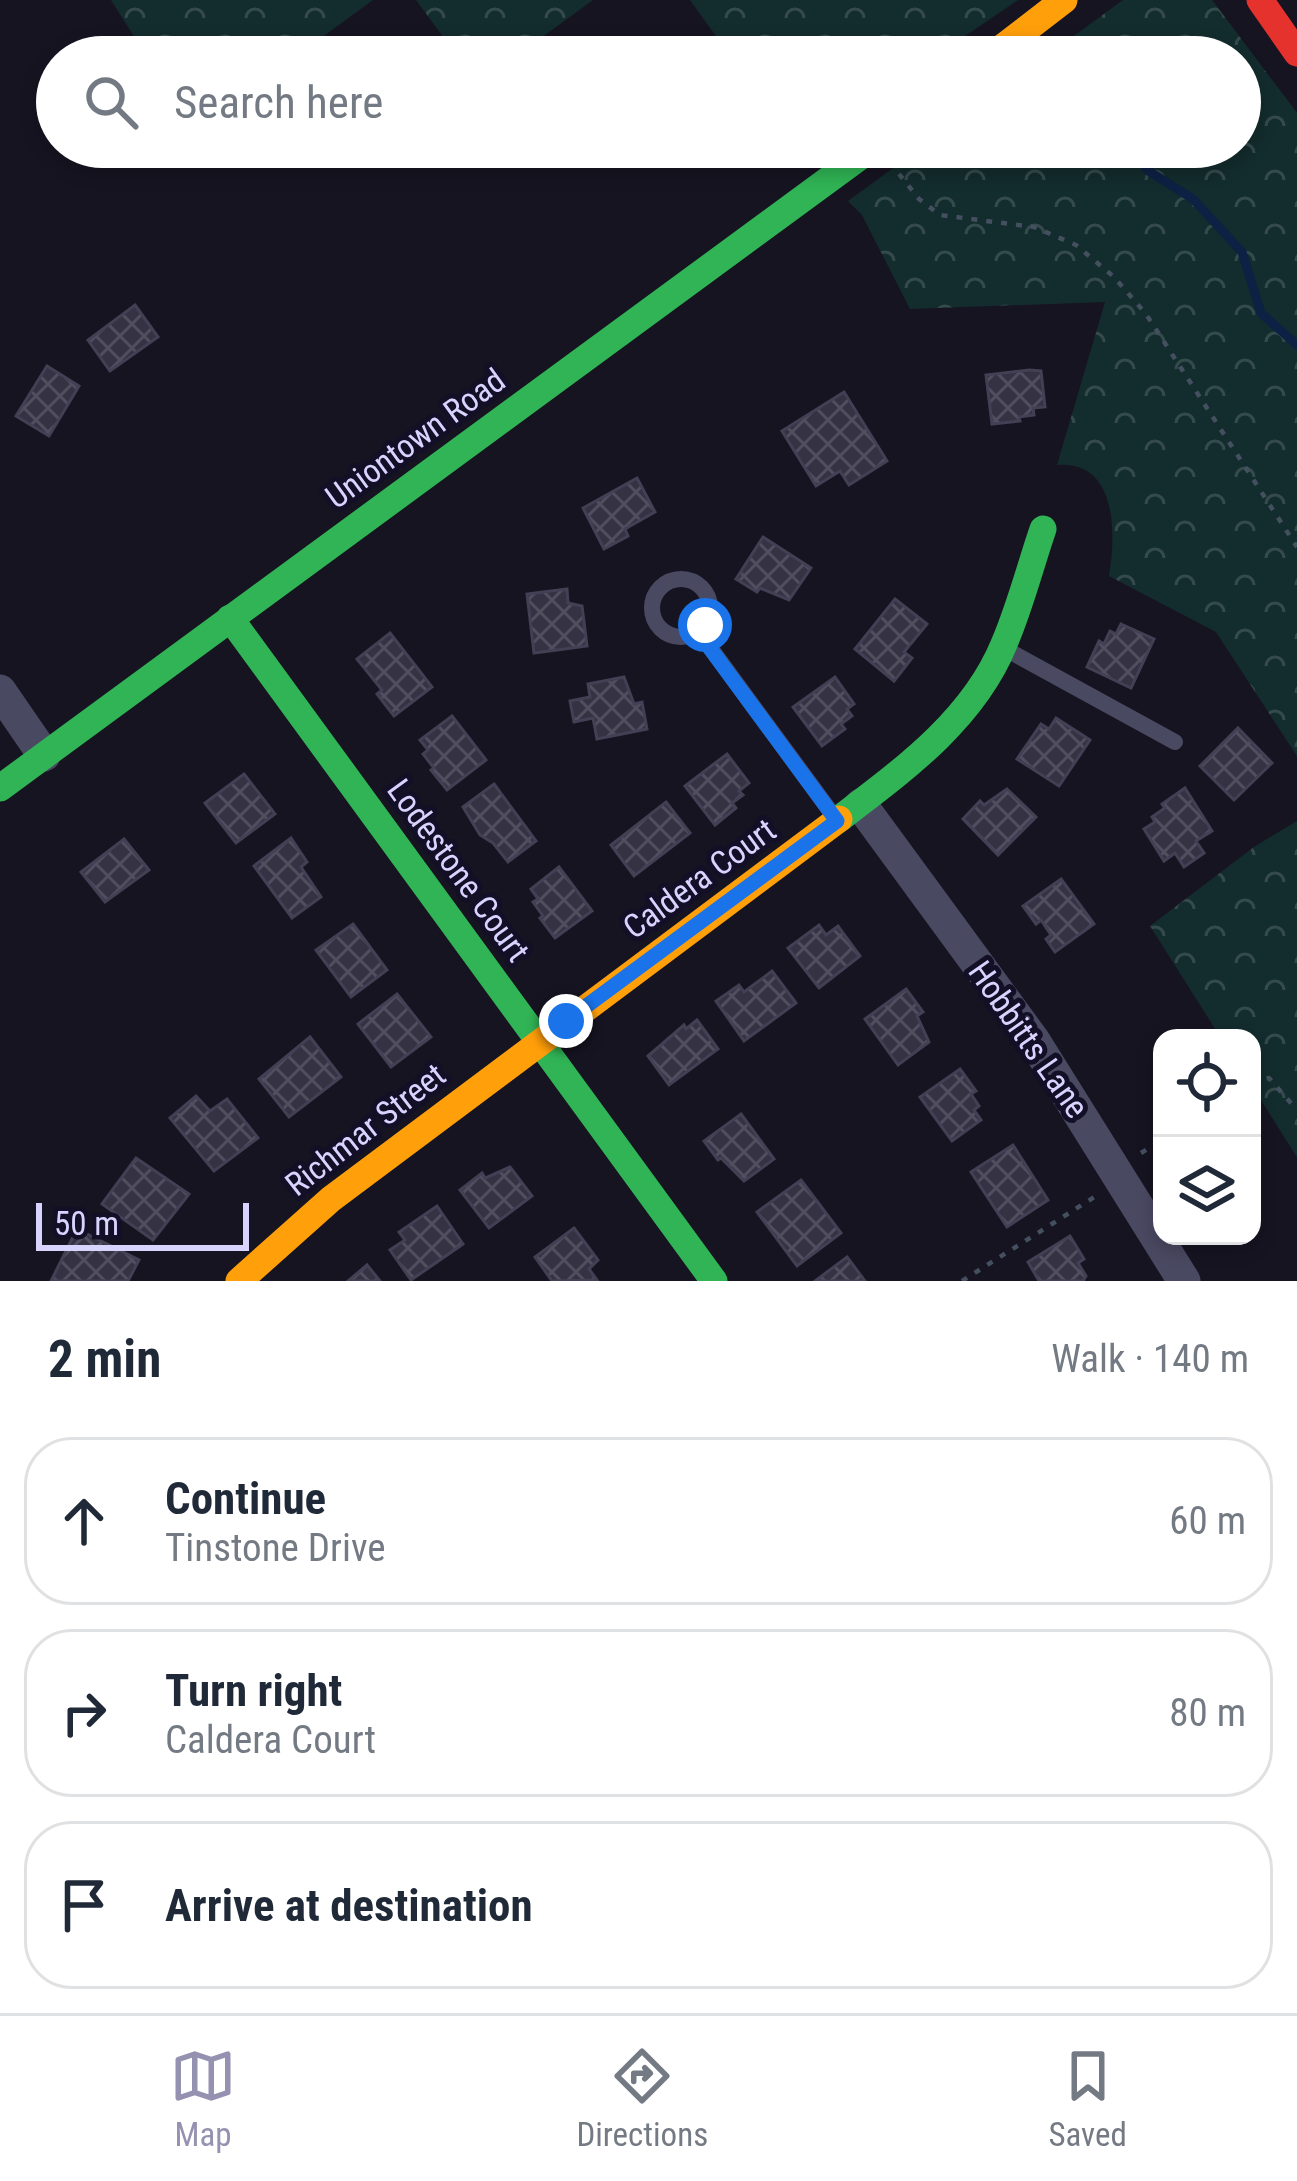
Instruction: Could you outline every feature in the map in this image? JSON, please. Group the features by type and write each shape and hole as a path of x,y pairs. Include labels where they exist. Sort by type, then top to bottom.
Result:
{"street":[{"path":"1017,36 1064,0"},
{"path":"1260,0 1297,53"},
{"name":"Uniontown Road","path":"0,788 230,618 865,168"},
{"name":"Caldera Court","path":"540,1040 849,813 944,735 1003,648 1043,530"},
{"name":"Lodestone Court","path":"230,618 714,1281"},
{"path":"0,691 44,755"},
{"name":"Hobbitts Lane","path":"849,813 1034,1041 1184,1281"},
{"name":"Richmar Street","path":"239,1281 331,1199 540,1040"}],"lane":[{"path":"698,632 849,813"},
{"path":"1003,648 1174,742"}],"path":[{"path":"892,168 940,215 1034,227 1076,245 1114,277 1146,314 1297,547"},
{"path":"1261,1078 1273,1080 1297,1110"},
{"path":"1133,1158 1153,1146"},
{"path":"962,1281 1106,1190"}],"green space":[{"path":"111,0 373,0 324,36 134,36"},
{"path":"416,0 593,0 544,36 443,36"},
{"path":"690,0 1018,0 965,36 716,36"},
{"path":"1123,0 1212,0 1239,36 1074,36"},
{"path":"1261,65 1297,113 1297,756 1216,632 1109,576 1112,522 1102,487 1092,474 1057,465 1105,302 910,309 862,215 848,201 893,168 1261,168"},
{"path":"1297,821 1297,1157 1261,1100 1261,1029 1215,1029 1150,926 1254,847"}],"building":[{"path":"135,305 158,337 110,371 88,340"},
{"path":"47,366 79,386 49,436 16,416"},
{"path":"1041,371 1045,407 1033,408 1034,415 1019,417 1020,421 992,424 986,375"},
{"path":"844,392 887,461 849,485 840,471 816,486 782,431"},
{"path":"637,478 655,512 625,529 628,536 604,549 583,508"},
{"path":"763,537 811,568 789,600 760,588 757,592 736,579"},
{"path":"567,589 568,603 582,606 587,646 534,653 527,594"},
{"path":"895,599 927,624 904,652 912,658 894,681 855,649"},
{"path":"1121,624 1154,639 1131,688 1087,667 1099,641 1104,644 1110,631 1116,634"},
{"path":"390,633 432,687 394,716 377,694 382,690 357,659"},
{"path":"624,677 634,704 642,702 647,729 597,739 593,718 574,722 570,701 590,697 588,684"},
{"path":"835,677 854,704 847,709 852,716 841,724 845,729 822,746 793,707"},
{"path":"452,716 486,760 447,790 431,770 423,754 428,750 420,740"},
{"path":"1056,718 1090,740 1059,786 1017,759 1041,724 1049,729"},
{"path":"1238,728 1272,763 1234,800 1200,766"},
{"path":"727,754 749,783 732,803 736,808 715,825 685,786"},
{"path":"244,774 275,814 236,843 205,803"},
{"path":"494,784 536,841 508,862 480,835 463,807"},
{"path":"1185,788 1212,831 1196,841 1204,853 1184,867 1175,853 1164,861 1144,829 1155,822 1152,817 1165,808 1162,804"},
{"path":"1007,789 1036,817 998,855 963,819 980,801 984,805"},
{"path":"666,802 690,833 634,876 611,845"},
{"path":"291,838 307,862 301,867 321,897 292,918 254,866"},
{"path":"124,839 149,870 105,902 81,872"},
{"path":"559,867 592,911 555,938 540,918 533,902 538,899 531,889"},
{"path":"1061,879 1094,924 1055,952 1041,920 1036,924 1023,906"},
{"path":"353,924 387,970 351,997 316,950"},
{"path":"819,925 826,935 838,926 860,956 819,988 788,948"},
{"path":"772,971 796,1003 744,1041 716,1001 739,985 744,992"},
{"path":"906,989 923,1012 917,1016 929,1042 898,1065 865,1019"},
{"path":"397,994 431,1037 391,1067 358,1024"},
{"path":"697,1020 718,1049 669,1085 648,1056 684,1025 686,1029"},
{"path":"310,1037 341,1077 289,1117 259,1079"},
{"path":"960,1069 976,1091 971,1094 981,1120 952,1141 920,1097"},
{"path":"196,1096 210,1111 227,1099 258,1138 214,1171 170,1118"},
{"path":"741,1114 774,1159 744,1181 704,1141"},
{"path":"1013,1145 1048,1200 1007,1227 971,1172"},
{"path":"136,1158 189,1194 153,1240 102,1204"},
{"path":"510,1167 532,1196 489,1228 460,1190 482,1173 485,1178"},
{"path":"801,1180 841,1233 797,1266 757,1212"},
{"path":"437,1206 463,1244 411,1280 390,1250 405,1240 399,1232"},
{"path":"574,1228 598,1260 589,1269 597,1280 552,1281 535,1257"},
{"path":"77,1229 139,1260 128,1281 51,1281"},
{"path":"1070,1236 1084,1259 1078,1263 1086,1276 1083,1281 1039,1281 1028,1262"},
{"path":"847,1257 865,1281 815,1281"},
{"path":"367,1265 380,1281 348,1281"}],"waterway":[{"path":"1146,168 1193,199 1242,252 1261,313 1297,345"}],"traffic: fast":[{"path":"0,788 844,168"},
{"path":"839,819 934,742 974,697 1004,644 1043,529"},
{"path":"230,618 714,1281"}],"traffic: slow":[{"path":"1017,36 1064,0"},
{"path":"239,1281 331,1199 839,819"}],"traffic: jam":[{"path":"1260,0 1297,53"}],"route":[{"path":"566,1021 837,821 698,632 705,625"}]}
